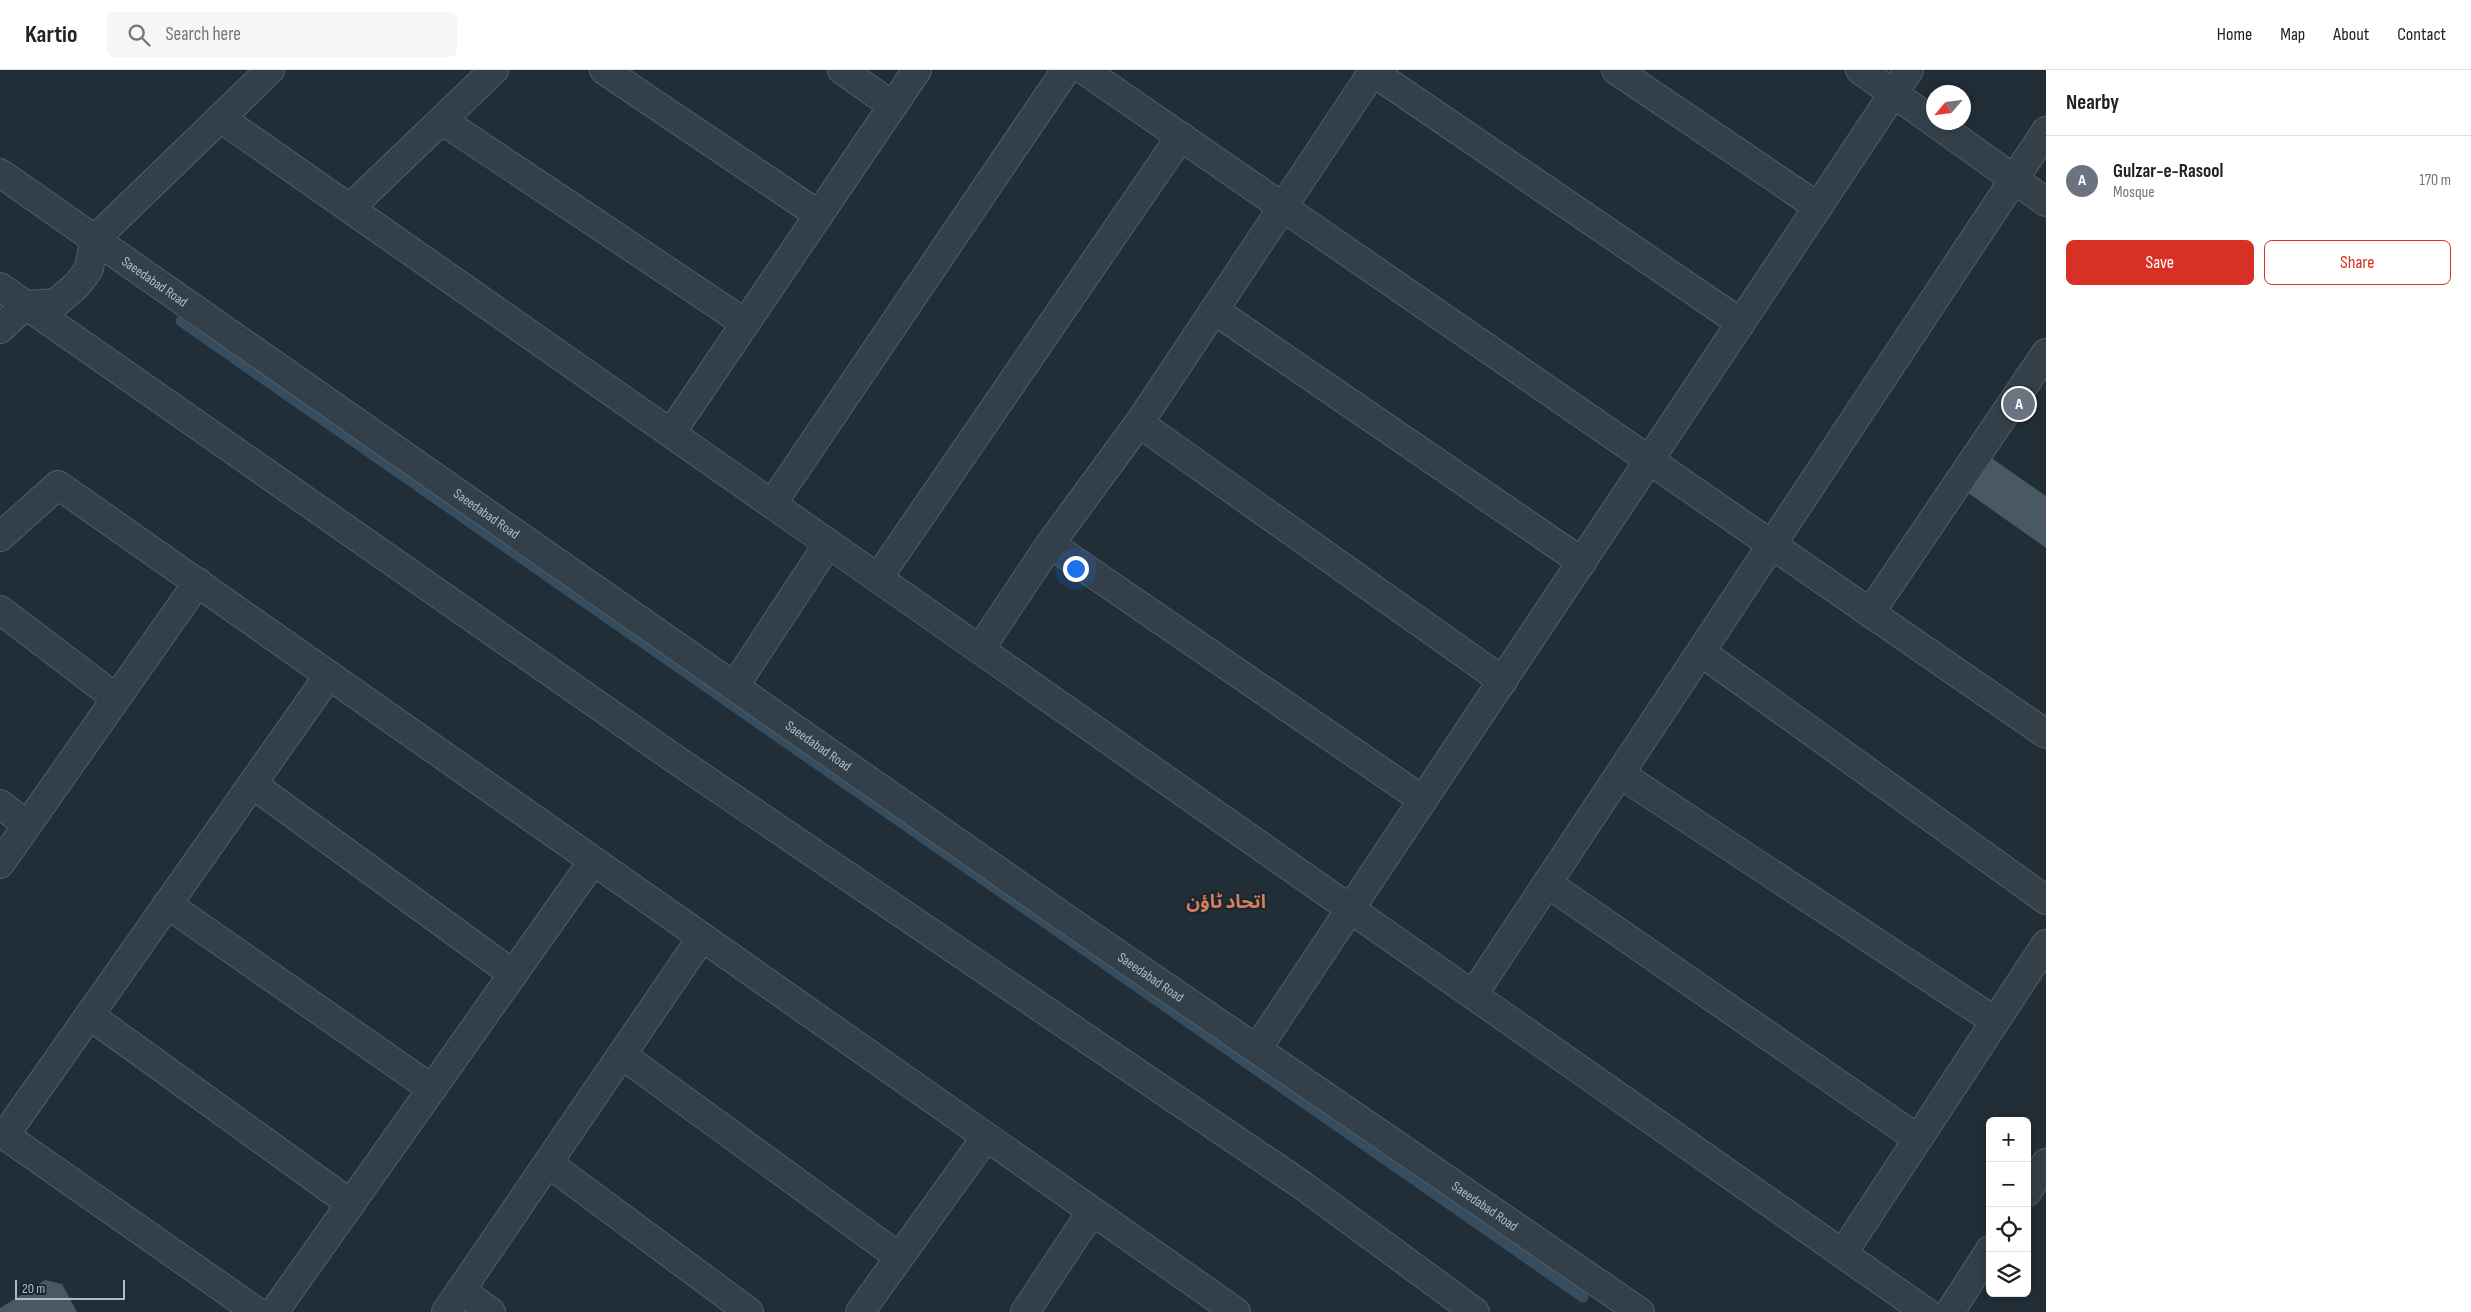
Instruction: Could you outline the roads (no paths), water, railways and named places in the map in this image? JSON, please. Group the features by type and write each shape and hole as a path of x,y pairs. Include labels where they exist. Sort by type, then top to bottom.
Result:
{"street":[{"path":"0,329 26,305 56,302 77,285 89,270 94,240 270,70"},
{"path":"350,208 443,121 494,70"},
{"path":"604,70 819,215"},
{"path":"842,70 893,106"},
{"path":"671,433 917,70"},
{"path":"772,504 1066,70"},
{"path":"1084,70 2046,734"},
{"path":"1616,70 1818,207"},
{"path":"1860,70 1926,117"},
{"path":"1258,1049 1909,70"},
{"path":"980,650 1050,544 1139,423 1372,71 1741,323"},
{"path":"222,118 1926,1312"},
{"path":"443,121 745,323"},
{"path":"1945,130 2046,202"},
{"path":"1473,995 2046,131"},
{"path":"878,578 1181,136"},
{"name":"Saeedabad Road","path":"0,173 734,687 1640,1312"},
{"path":"0,287 675,759 1302,1185 1475,1312"},
{"path":"1214,310 1582,562"},
{"path":"1870,613 2046,353"},
{"path":"1139,423 1503,681"},
{"path":"0,537 58,485 1092,1211 1204,1303 1236,1312"},
{"path":"734,687 828,544"},
{"path":"1050,544 1423,800"},
{"path":"0,864 198,582"},
{"path":"0,610 116,698"},
{"path":"1701,652 2046,900"},
{"path":"257,1312 2,1134 89,1015 329,674"},
{"path":"1620,774 1995,1021"},
{"path":"252,784 513,974"},
{"path":"0,804 27,825"},
{"path":"274,1312 594,861"},
{"path":"1548,883 1918,1139"},
{"path":"167,904 432,1090"},
{"path":"446,1312 702,937"},
{"path":"1843,1254 2046,944"},
{"path":"89,1015 351,1204"},
{"path":"622,1055 899,1256"},
{"path":"860,1312 986,1137"},
{"path":"548,1163 749,1312"},
{"path":"2031,1186 2046,1163"},
{"path":"1025,1312 1092,1211"},
{"path":"1950,1312 1989,1252"},
{"path":"461,1290 491,1312"}],"waterway":[{"path":"181,321 1583,1297"}],"place":[{"name":"Gulzar-e-Rasool","path":"2019,404"}],"district":[{"name":"اتحاد ٹاؤن","path":"1226,901"}]}
